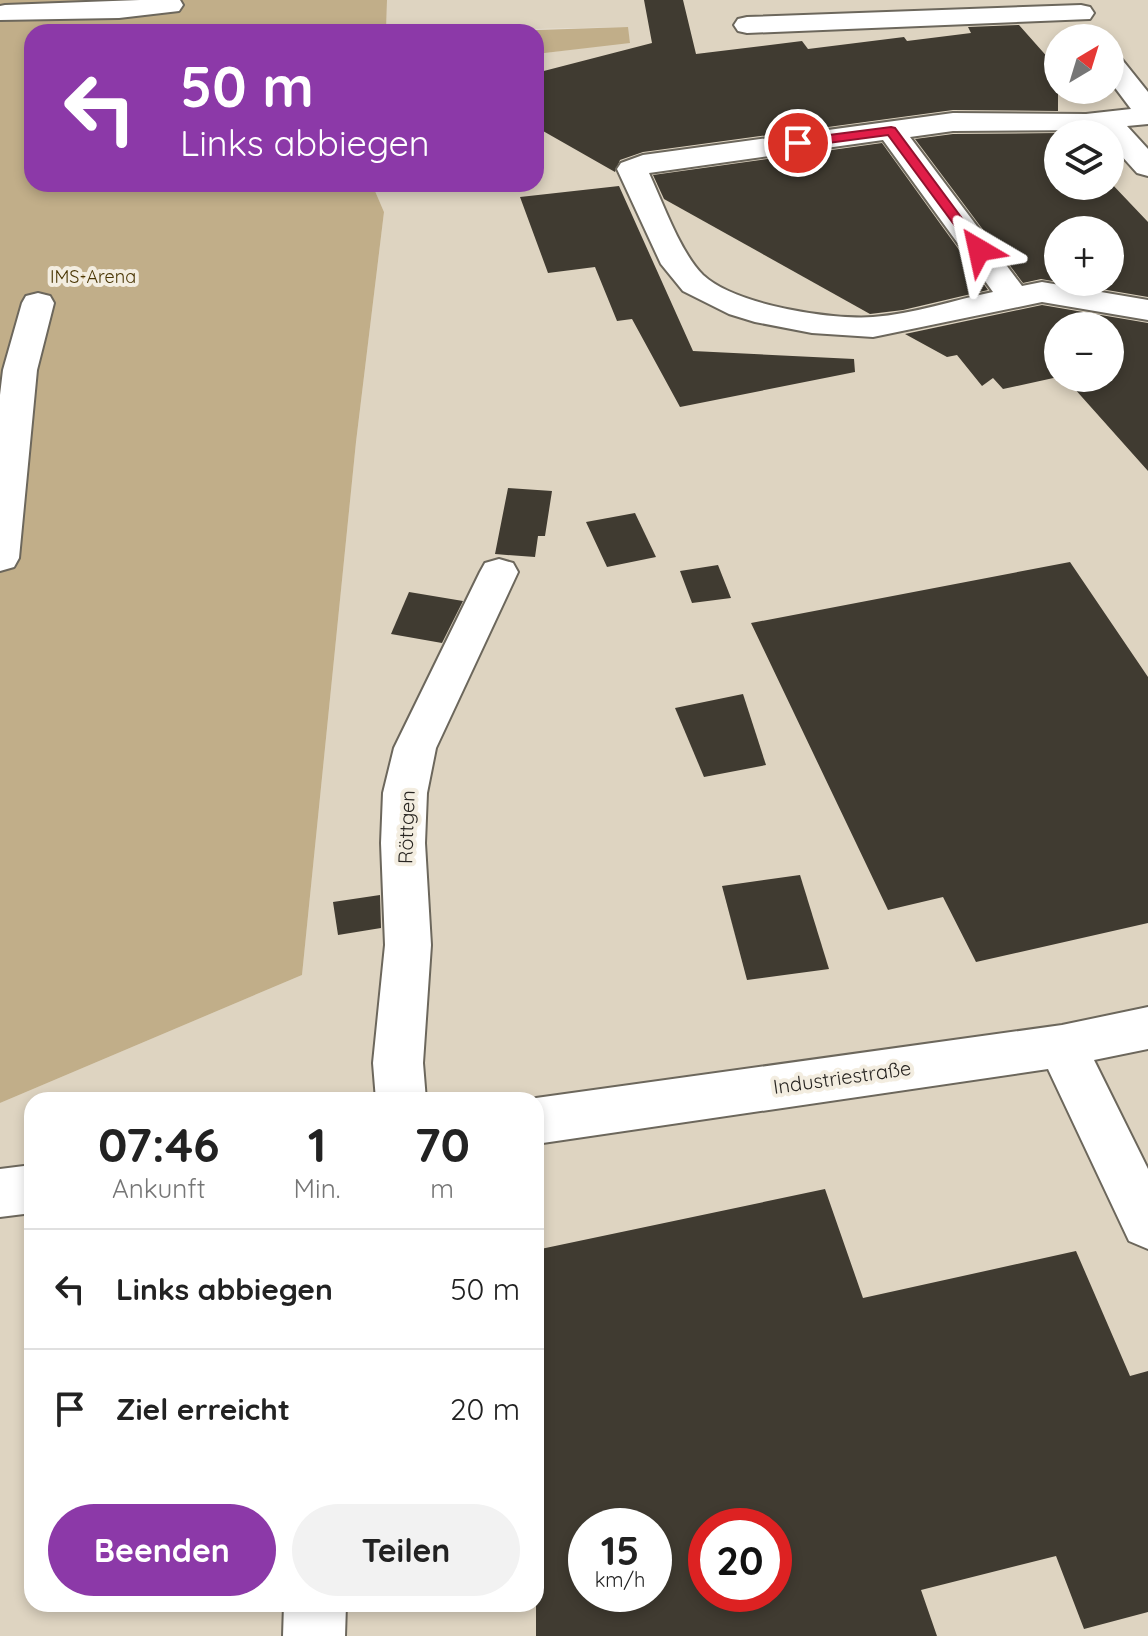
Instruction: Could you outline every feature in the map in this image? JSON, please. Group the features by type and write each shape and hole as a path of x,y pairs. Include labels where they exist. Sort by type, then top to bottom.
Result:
{"street":[{"path":"5,13 119,10 170,5"},
{"path":"747,25 1077,7"},
{"path":"1105,120 1148,113 1127,74"},
{"path":"1044,121 953,122 643,164 632,169 677,264 694,284 741,307 767,315 812,323 873,327 1042,292 1148,310"},
{"path":"891,131 1014,298"},
{"path":"1124,141 1148,167"},
{"path":"0,558 20,370 38,303"},
{"name":"Röttgen","path":"400,1092 398,1063 408,945 403,843 405,793 415,748 499,572"},
{"name":"Industriestraße","path":"544,1120 1062,1046 1148,1028"},
{"path":"1062,1046 1148,1224"},
{"path":"0,1193 24,1190"},
{"path":"314,1636 315,1612"}],"shaded area":[{"path":"387,0 1148,0 1148,1636 0,1636 0,1103 24,1093 24,1612 544,1612 544,1092 26,1092 302,975 356,442 384,212 375,192 544,192 544,53 630,42 627,27 544,29 544,24 386,24"}],"green space":[{"name":"IMS-Arena","path":"0,0 387,0 386,24 24,24 24,192 375,192 384,212 356,442 302,975 0,1103"},
{"path":"628,27 630,43 544,53 544,30"}],"building":[{"path":"644,0 683,0 696,54 802,41 808,49 904,37 907,41 971,33 968,27 1019,25 1044,53 1044,104 1058,104 1058,111 953,110 643,152 620,160 615,172 544,132 544,71 652,43"},
{"path":"1044,133 1044,200 1124,200 1124,197 1148,222 1148,297 1124,293 1124,216 1044,216 1044,280 1023,283 915,139 953,134"},
{"path":"882,143 988,290 903,310 870,314 664,199 653,175"},
{"path":"619,186 693,351 854,359 855,372 680,407 632,319 617,321 595,267 548,273 520,197"},
{"path":"1042,305 1083,312 1044,312 1044,380 1003,389 993,378 982,386 957,355 947,357 905,334"},
{"path":"1124,319 1148,323 1148,471 1077,392 1124,392"},
{"path":"508,488 552,491 545,536 538,536 535,557 495,554"},
{"path":"635,513 656,557 607,567 586,522"},
{"path":"1070,562 1148,677 1148,923 976,962 943,897 888,910 751,623"},
{"path":"718,565 731,598 692,603 680,571"},
{"path":"409,592 463,601 442,643 391,634"},
{"path":"743,694 766,765 704,777 675,708"},
{"path":"800,875 829,969 747,980 722,886"},
{"path":"380,895 381,928 338,935 333,902"},
{"path":"825,1189 863,1298 1076,1251 1130,1376 1148,1371 1148,1612 1084,1629 1056,1556 921,1590 937,1636 536,1636 536,1612 544,1612 544,1248"}],"route":[{"path":"798,143 891,131 979,250"}]}
